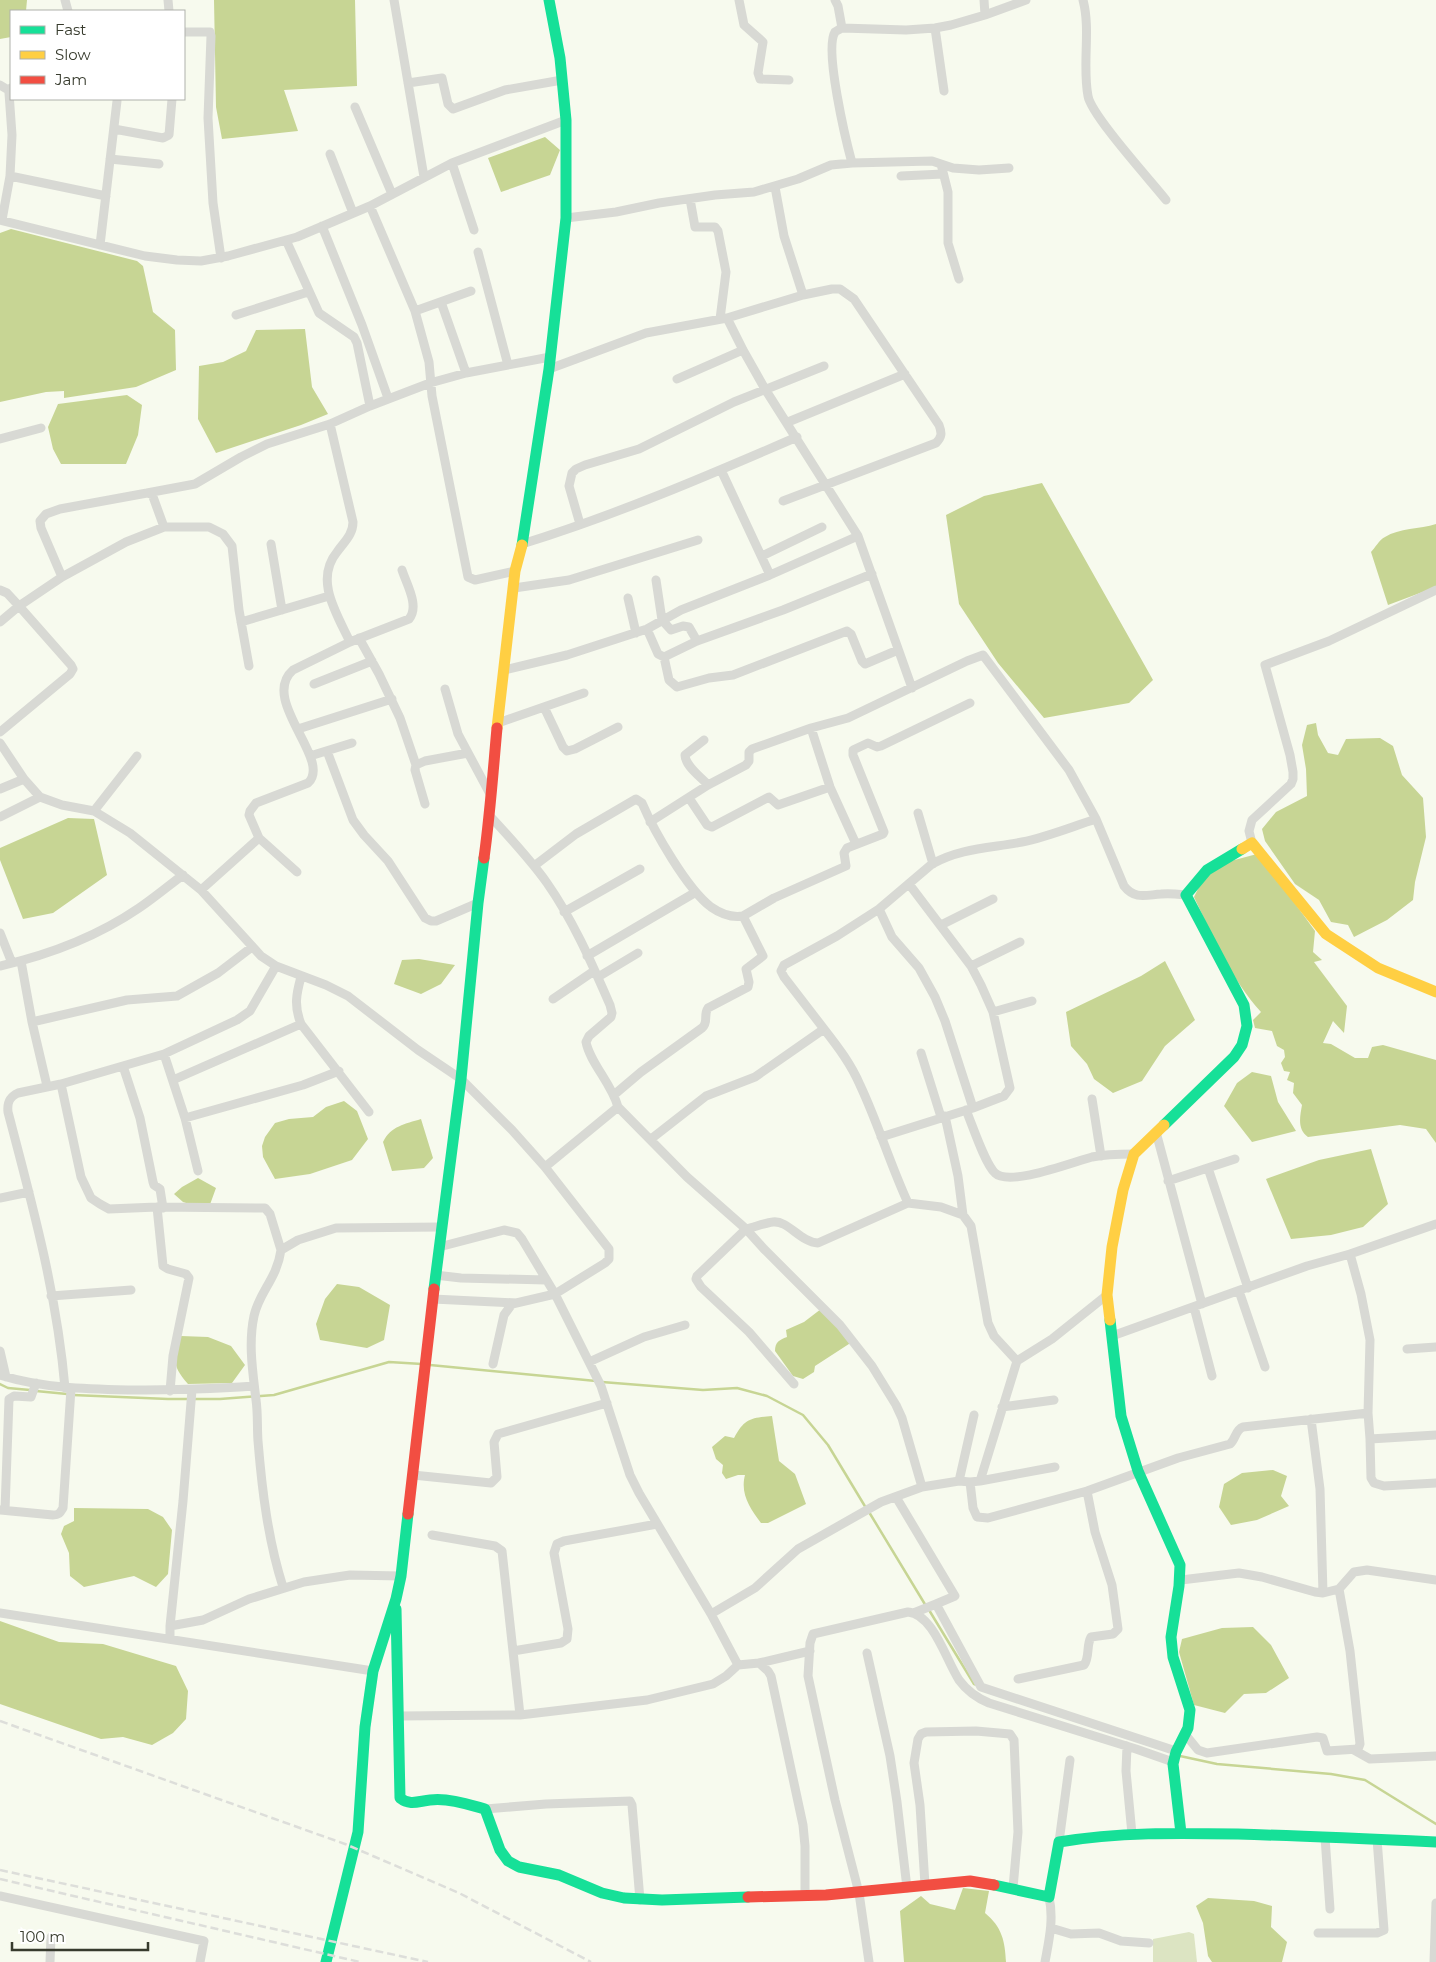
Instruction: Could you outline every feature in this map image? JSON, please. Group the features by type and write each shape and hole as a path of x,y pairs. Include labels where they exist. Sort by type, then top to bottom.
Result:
{"street":[{"path":"394,0 424,177"},
{"path":"326,1962 358,1832 365,1727 373,1671 401,1576 438,1247 461,1080 478,903 490,816 490,794 516,571 522,544 550,363 566,218 566,120 562,80 549,0"},
{"path":"739,0 744,25 763,42 758,73 760,80 789,80"},
{"path":"835,0 842,28"},
{"path":"984,0 985,15"},
{"path":"852,164 838,100 834,71 833,40 836,32 842,28 906,30 935,28 985,15 1026,0"},
{"path":"1083,0 1086,10 1085,63 1089,102 1166,200"},
{"path":"935,28 944,90"},
{"path":"185,32 206,31 210,32 211,36 208,118 213,203 221,258"},
{"path":"408,83 442,78 448,104 453,109 505,90 562,80"},
{"path":"0,85 10,89"},
{"path":"10,100 12,136 10,176 1,220 145,256 201,261 221,258 286,240 370,206 452,163 566,120"},
{"path":"114,129 163,138 168,137 172,100"},
{"path":"100,245 117,101"},
{"path":"355,107 392,194"},
{"path":"330,154 353,213"},
{"path":"110,158 159,164"},
{"path":"566,218 616,212 659,203 754,192 775,187 831,165 932,161 953,168 979,170 1008,168"},
{"path":"452,163 474,230"},
{"path":"941,164 948,192 948,243 959,279"},
{"path":"902,176 944,174"},
{"path":"10,176 106,196"},
{"path":"775,187 784,236 803,295"},
{"path":"690,199 695,227 712,226 716,227 718,231 726,272 724,318 765,388 858,536 912,688"},
{"path":"370,206 415,311 429,362 431,370 430,383 468,577 475,580 516,571"},
{"path":"322,226 362,325 388,398"},
{"path":"286,240 319,313 354,338 357,343 370,406"},
{"path":"478,252 508,364"},
{"path":"62,577 41,528 40,521 42,516 60,509 195,484 267,444 330,424 388,398 466,372 508,364 550,363 646,333 724,318 803,295 840,289 854,299 942,432 940,439 936,443 782,502"},
{"path":"415,311 471,291"},
{"path":"236,315 308,292"},
{"path":"441,302 466,372"},
{"path":"677,379 743,350"},
{"path":"580,524 569,486 572,474 576,469 639,449 765,388 824,366"},
{"path":"788,422 905,374"},
{"path":"330,424 354,522 350,535 329,564 326,583 329,596 354,640 372,661 392,699 416,765 415,770 425,804"},
{"path":"0,440 41,428"},
{"path":"522,544 721,470 797,437"},
{"path":"721,470 770,575"},
{"path":"147,493 152,494 155,499 164,527"},
{"path":"0,622 19,606 62,577 117,546 164,527 209,527 217,530 229,540 232,546 240,622 249,666"},
{"path":"762,556 822,528"},
{"path":"504,670 567,655 648,629 681,610 770,575 858,536"},
{"path":"514,588 569,580 698,540"},
{"path":"272,544 282,610"},
{"path":"297,872 258,838 249,815 256,803 308,783 312,779 310,756 284,699 283,689 288,674 354,640 403,622 412,615 413,602 402,570"},
{"path":"664,657 697,641 783,610 872,574"},
{"path":"656,580 662,620 671,630 683,626 689,627 697,641"},
{"path":"0,590 7,593 19,606 71,664 72,669 70,674 0,732"},
{"path":"1436,590 1329,641 1265,665 1290,755 1293,779 1252,820 1249,832 1252,843 1326,934 1378,968 1436,992"},
{"path":"240,622 329,596"},
{"path":"628,598 636,633"},
{"path":"648,629 658,654 664,657"},
{"path":"664,657 669,680 677,687 709,678 733,675 847,631 851,634 862,662 865,664 898,650"},
{"path":"650,822 708,785 748,763 748,752 752,749 811,728 848,718 981,655 985,656 1069,770 1096,819 1124,886 1129,892 1143,897 1167,893 1186,895"},
{"path":"314,684 372,661"},
{"path":"445,689 454,726 490,794"},
{"path":"498,723 584,692"},
{"path":"298,729 392,699"},
{"path":"534,866 576,834 636,799 642,803 650,822 696,892 718,911 733,917 743,916 774,898 846,866 845,850 883,834 884,832 853,755 853,750 868,743 877,747 882,746 970,703"},
{"path":"544,707 567,751 575,749 618,727"},
{"path":"811,728 830,787 856,844"},
{"path":"704,740 685,754 684,757 687,763 708,785"},
{"path":"310,756 352,743"},
{"path":"0,744 24,779 40,797 62,805 94,811 130,833 201,890 224,913 252,946 276,966 326,985 348,996 418,1050 461,1080 512,1130 545,1167 609,1249 609,1259 554,1294 512,1304 504,1315 494,1364"},
{"path":"326,751 353,820 364,836 388,861 425,918 431,921 436,920 478,903"},
{"path":"416,765 425,761 468,753"},
{"path":"94,811 137,756"},
{"path":"0,789 24,779"},
{"path":"688,798 707,826 712,826 769,797 778,805 830,787"},
{"path":"0,817 40,797"},
{"path":"918,813 933,864"},
{"path":"490,816 548,884 596,974 612,1013 611,1017 586,1042 615,1094 618,1107 687,1177 746,1229 840,1325 872,1366 896,1405 902,1418 922,1488"},
{"path":"908,1203 896,1178 860,1084 841,1052 784,977 782,968 838,936 879,909 933,864 963,852 1023,842 1096,819"},
{"path":"201,890 258,838"},
{"path":"1186,895 1203,872 1213,864 1252,843"},
{"path":"564,912 640,869"},
{"path":"0,966 93,934 139,909 183,875"},
{"path":"881,1137 970,1109 1004,1096 1010,1088 993,1012 971,966 909,884"},
{"path":"586,956 696,892"},
{"path":"1181,1833 1173,1773 1174,1757 1190,1719 1174,1661 1170,1638 1173,1614 1181,1580 1180,1565 1176,1552 1138,1472 1121,1416 1107,1295 1119,1208 1134,1154 1234,1057 1241,1048 1247,1029 1247,1015 1244,1005 1186,895"},
{"path":"941,925 993,899"},
{"path":"879,909 892,937 918,968 935,998 945,1021 970,1109 989,1163 995,1173 1003,1178 1011,1178 1111,1154 1134,1154"},
{"path":"615,1094 641,1072 702,1028 706,1023 708,1008 748,987 749,982 746,969 763,956 743,916"},
{"path":"0,933 16,962 47,1086"},
{"path":"971,966 1020,942"},
{"path":"32,1022 127,1000 177,996 218,973 252,946"},
{"path":"553,1000 596,974 638,953"},
{"path":"35,1388 31,1397 14,1396 9,1399 3,1510 58,1515 63,1508 70,1392 29,1192 7,1105 12,1095 61,1084 164,1054 244,1016 255,1004 276,966"},
{"path":"301,977 295,1002 301,1024 369,1112"},
{"path":"993,1012 1032,1001"},
{"path":"173,1080 301,1024"},
{"path":"651,1139 706,1096 755,1077 824,1029"},
{"path":"921,1053 943,1117 958,1176 963,1215 974,1234 988,1323 994,1336 1017,1361"},
{"path":"164,1054 185,1118 198,1171"},
{"path":"123,1066 140,1118 153,1182 160,1189 163,1266 164,1268 186,1274 189,1278 173,1356 170,1391"},
{"path":"185,1118 302,1085 339,1071"},
{"path":"61,1084 82,1176 91,1198 109,1209 265,1208 270,1214 280,1250 276,1270 257,1306 254,1316 252,1344 264,1504 283,1587"},
{"path":"1092,1099 1102,1156"},
{"path":"545,1167 618,1107"},
{"path":"1156,1132 1198,1305 1212,1376"},
{"path":"1168,1181 1234,1159"},
{"path":"1208,1168 1265,1367"},
{"path":"0,1198 29,1192"},
{"path":"794,1384 749,1332 701,1287 696,1280 697,1276 746,1229 773,1222 779,1222 803,1239 818,1243 908,1203 941,1207 963,1215"},
{"path":"1112,1336 1306,1266 1350,1254 1436,1224"},
{"path":"280,1250 298,1240 336,1228 441,1227"},
{"path":"438,1247 504,1230 512,1231 522,1239 554,1294 602,1386 630,1475 639,1493 711,1614 738,1665"},
{"path":"1350,1254 1361,1294 1370,1340 1368,1412 1371,1478 1374,1483 1384,1486 1436,1483"},
{"path":"435,1275 461,1278 546,1280"},
{"path":"51,1296 130,1290"},
{"path":"980,1481 1017,1361 1052,1339 1107,1295"},
{"path":"433,1299 517,1303"},
{"path":"589,1362 644,1337 686,1325"},
{"path":"1407,1349 1436,1347"},
{"path":"0,1351 3,1376 35,1388 70,1392 170,1391 191,1396 255,1392"},
{"path":"170,1639 184,1501 191,1396"},
{"path":"1002,1407 1054,1400"},
{"path":"413,1475 491,1482 497,1477 494,1442 498,1434 607,1403"},
{"path":"970,1482 975,1513 982,1519 1087,1491 1178,1458 1230,1444 1234,1441 1237,1431 1243,1427 1368,1412"},
{"path":"959,1481 974,1415"},
{"path":"1311,1419 1320,1489 1323,1593"},
{"path":"1370,1439 1436,1435"},
{"path":"711,1614 755,1588 798,1549 868,1510 896,1497 922,1488 959,1481 980,1481 1055,1468"},
{"path":"1018,1679 1084,1665 1091,1638 1113,1634 1118,1629 1112,1584 1095,1532 1087,1491"},
{"path":"869,1962 859,1893 835,1800 808,1676 811,1638 817,1632 908,1612 916,1612 955,1596 896,1497"},
{"path":"513,1651 561,1643 567,1639 566,1620 554,1552 557,1544 564,1541 657,1524"},
{"path":"432,1535 495,1546 502,1551 520,1715"},
{"path":"1181,1580 1239,1572 1323,1593 1339,1589 1349,1576 1361,1570 1436,1580"},
{"path":"170,1626 203,1620 249,1599 283,1587 350,1574 401,1576"},
{"path":"1185,1734 1198,1750 1207,1753 1317,1737 1323,1738 1327,1752 1358,1749 1360,1744 1350,1651 1339,1589"},
{"path":"396,1598 400,1716 400,1798 404,1802 409,1803 442,1800 486,1809 546,1804 630,1801 632,1805 640,1900"},
{"path":"936,1604 981,1687 1174,1757"},
{"path":"916,1612 927,1620 959,1680 977,1698 1127,1746 1174,1757"},
{"path":"0,1613 373,1671"},
{"path":"400,1716 520,1715 569,1711 660,1698 714,1684 738,1665 759,1663 810,1651"},
{"path":"867,1652 890,1756 906,1888"},
{"path":"759,1663 771,1676 800,1809 805,1846 805,1896"},
{"path":"925,1885 920,1805 914,1763 918,1739 926,1732 976,1730 1010,1734 1014,1740 1018,1832 1013,1888"},
{"path":"1127,1746 1126,1771 1132,1834"},
{"path":"1354,1750 1370,1759 1436,1756"},
{"path":"1045,1962 1051,1928 1052,1906 1049,1897 1059,1842 1070,1760"},
{"path":"486,1809 500,1850 510,1863 519,1867 569,1878 601,1893 640,1900 859,1893 970,1881 1013,1888 1049,1897"},
{"path":"1059,1842 1132,1834 1181,1833 1436,1842"},
{"path":"1325,1837 1330,1909"},
{"path":"1318,1933 1377,1933 1384,1930 1377,1839"},
{"path":"0,1896 204,1941 200,1962"},
{"path":"1434,1962 1436,1903"},
{"path":"1051,1928 1071,1934 1099,1933 1120,1941 1149,1943"},
{"path":"50,1962 51,1937"}],"shaded area":[{"path":"0,0 27,0 26,10 10,10 10,37 0,39"},
{"path":"214,0 355,0 357,86 284,90 298,131 222,139 216,107"},
{"path":"545,137 560,150 550,175 501,192 488,158"},
{"path":"11,229 137,261 143,266 153,312 175,330 176,370 136,387 64,398 64,391 46,392 0,402 0,233"},
{"path":"305,329 312,387 328,414 301,425 216,453 198,419 199,366 223,362 246,351 256,330"},
{"path":"127,395 142,405 138,435 126,464 61,464 53,449 48,427 58,404"},
{"path":"1042,483 1153,680 1129,703 1044,718 998,663 959,604 946,515 984,496"},
{"path":"1436,524 1436,587 1388,605 1371,552 1381,540 1391,534"},
{"path":"1316,723 1318,735 1328,753 1338,755 1346,739 1380,738 1393,746 1402,775 1423,798 1426,837 1415,882 1413,900 1387,920 1354,937 1348,925 1331,922 1319,900 1295,884 1265,841 1262,829 1276,812 1307,796 1306,769 1302,745 1307,725"},
{"path":"68,818 94,819 107,875 53,913 23,919 0,860 0,848"},
{"path":"1257,854 1315,931 1313,952 1322,960 1314,962 1347,1006 1344,1033 1333,1021 1323,1043 1331,1044 1355,1058 1368,1058 1372,1047 1383,1045 1436,1060 1436,1143 1426,1129 1400,1125 1308,1137 1302,1130 1300,1122 1302,1105 1293,1093 1294,1083 1287,1080 1290,1072 1284,1071 1281,1063 1285,1057 1284,1050 1277,1046 1272,1031 1255,1028 1253,1020 1261,1012 1232,972 1194,897 1204,877 1227,862"},
{"path":"419,959 455,965 441,984 421,994 394,984 402,960"},
{"path":"1165,961 1195,1020 1165,1046 1142,1081 1113,1093 1094,1079 1087,1064 1071,1046 1066,1012 1141,976"},
{"path":"1252,1072 1271,1076 1278,1102 1296,1131 1252,1142 1224,1106 1237,1083"},
{"path":"344,1101 357,1111 368,1139 352,1160 310,1174 275,1179 263,1157 262,1146 265,1137 275,1123 289,1119 313,1117 326,1107"},
{"path":"421,1119 433,1158 424,1168 392,1171 383,1142 394,1129"},
{"path":"1371,1149 1388,1204 1363,1227 1331,1235 1291,1239 1266,1179 1319,1160"},
{"path":"198,1178 216,1188 208,1210 183,1202 174,1194"},
{"path":"337,1284 359,1287 390,1305 384,1340 367,1348 320,1340 316,1324 325,1299"},
{"path":"821,1309 852,1342 815,1366 814,1372 803,1379 793,1376 775,1351 776,1345 780,1340 787,1337 786,1330 804,1322"},
{"path":"181,1336 208,1337 231,1346 245,1365 232,1383 188,1384 176,1366"},
{"path":"772,1416 779,1461 795,1474 806,1504 768,1523 761,1523 745,1495 745,1475 726,1479 722,1473 723,1465 716,1459 712,1447 725,1436 734,1438 742,1426 749,1420"},
{"path":"1273,1470 1287,1476 1281,1496 1289,1506 1257,1520 1231,1525 1219,1507 1224,1484 1242,1473"},
{"path":"74,1508 148,1509 163,1517 172,1530 168,1574 156,1587 134,1576 84,1587 70,1576 69,1553 61,1534 64,1526 74,1521"},
{"path":"0,1621 59,1642 103,1644 176,1666 188,1691 186,1719 173,1733 152,1745 123,1737 101,1739 0,1704"},
{"path":"1253,1627 1271,1645 1289,1678 1266,1693 1244,1694 1225,1713 1194,1705 1179,1652 1182,1639 1222,1628"},
{"path":"963,1888 989,1891 985,1913 991,1918 1002,1935 1006,1962 904,1962 900,1911 921,1896 930,1904 955,1910"},
{"path":"1208,1898 1254,1901 1272,1906 1271,1927 1287,1942 1282,1962 1212,1962 1208,1956 1203,1923 1196,1906"},
{"path":"1189,1932 1194,1934 1197,1962 1153,1962 1153,1939"}],"waterway":[{"path":"73,1395 168,1399 220,1399 274,1395 389,1362 422,1364"},
{"path":"430,1365 596,1381"},
{"path":"602,1382 703,1390 737,1388 767,1396 803,1415 828,1445 866,1508"},
{"path":"0,1384 8,1388 30,1390"},
{"path":"36,1391 67,1394"},
{"path":"869,1512 926,1606"},
{"path":"929,1610 974,1684 977,1685"},
{"path":"1180,1756 1217,1764 1331,1774 1365,1780 1436,1824"}],"railway":[{"path":"0,1721 345,1844 459,1893 591,1962"},
{"path":"0,1870 428,1962"},
{"path":"0,1879 360,1962"}],"traffic: fast":[{"path":"522,545 549,369 566,218 566,120 560,58 549,0"},
{"path":"1164,1125 1234,1057 1242,1045 1247,1026 1244,1005 1186,895 1207,870 1242,849"},
{"path":"434,1289 461,1079 484,858"},
{"path":"1110,1320 1121,1416 1138,1471 1180,1565 1179,1586 1171,1637 1173,1657 1190,1710 1188,1728 1176,1752 1173,1764 1181,1833"},
{"path":"326,1962 358,1832 365,1727 373,1671 396,1599 401,1576 408,1514"},
{"path":"396,1609 400,1798 407,1802 451,1801 485,1809 500,1850 508,1861 519,1867 559,1875 602,1893 624,1898 662,1900 748,1897"},
{"path":"994,1885 1049,1897 1059,1842 1103,1836 1171,1833 1238,1834 1436,1842"}],"traffic: slow":[{"path":"497,728 515,571 522,545"},
{"path":"1242,849 1252,843 1326,934 1378,968 1436,992"},
{"path":"1110,1320 1107,1295 1112,1247 1123,1190 1134,1154 1164,1125"}],"traffic: jam":[{"path":"484,858 497,728"},
{"path":"408,1514 434,1289"},
{"path":"748,1897 826,1895 970,1881 994,1885"}]}
